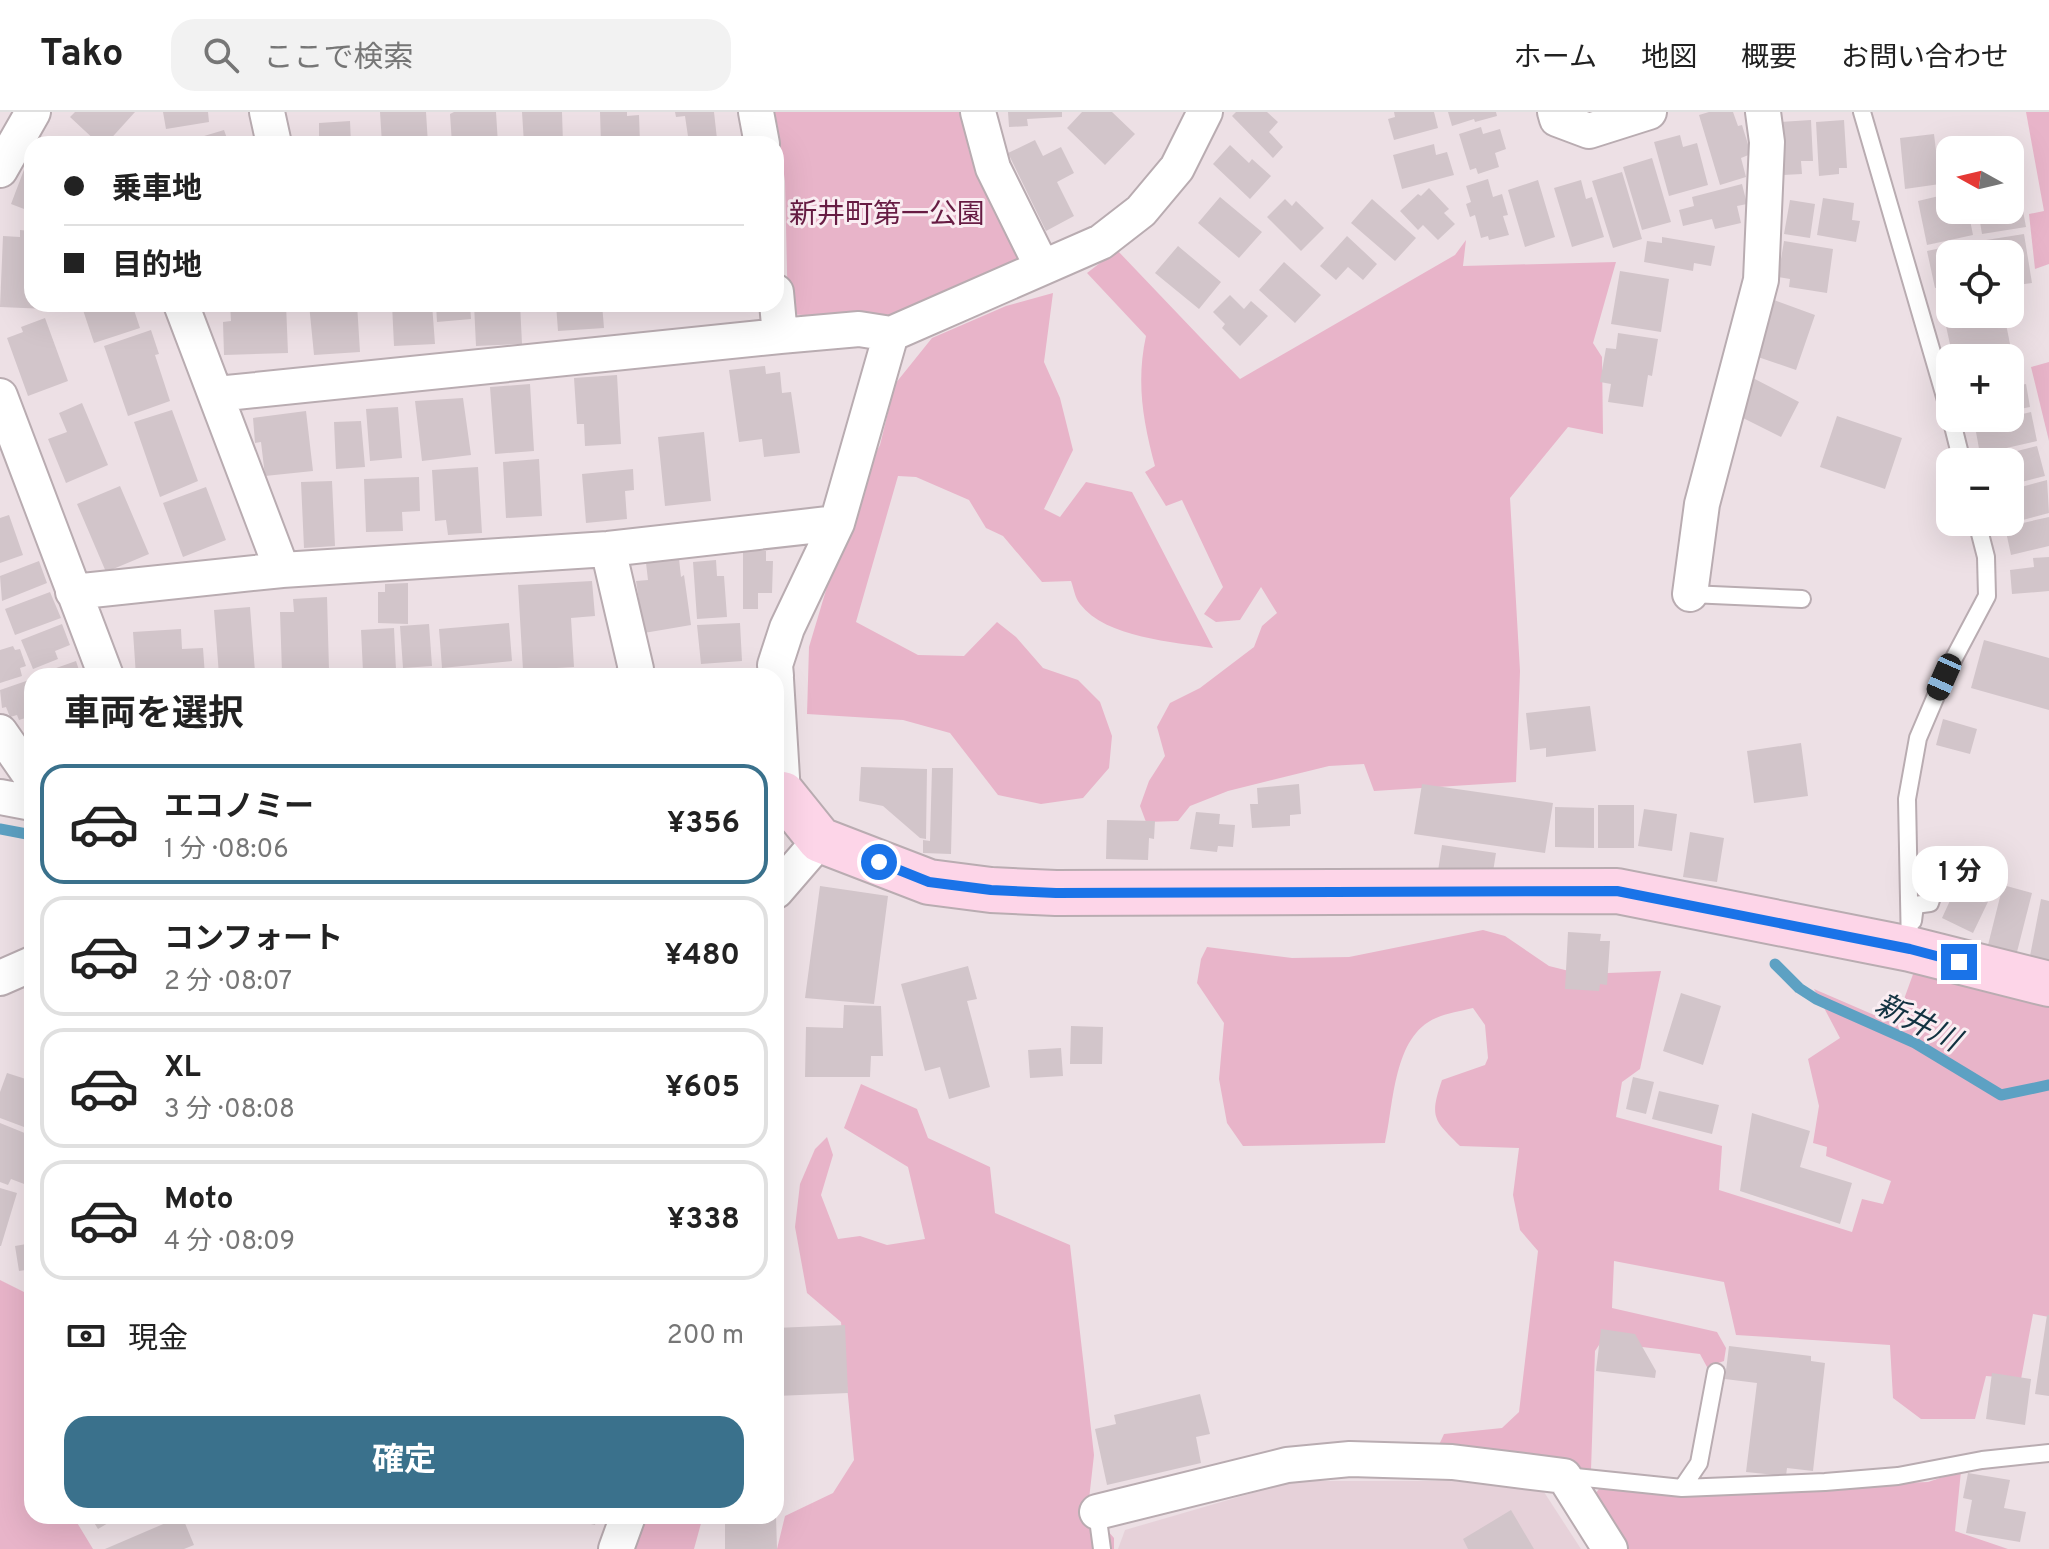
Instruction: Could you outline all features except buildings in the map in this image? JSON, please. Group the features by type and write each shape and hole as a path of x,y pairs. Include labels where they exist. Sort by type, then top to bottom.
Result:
{"street":[{"path":"0,170 33,112"},
{"path":"267,112 272,136"},
{"path":"756,112 760,136"},
{"path":"978,112 993,168 1042,267"},
{"path":"217,394 780,336 859,329 891,334 1101,242 1141,211 1177,168 1205,112"},
{"path":"1555,112 1557,119 1589,131 1649,112"},
{"path":"1690,594 1702,504 1761,280 1767,142 1763,112"},
{"path":"184,312 282,570"},
{"path":"778,312 780,336"},
{"path":"775,668 787,628 837,523 891,334"},
{"path":"0,396 103,668"},
{"path":"73,592 282,570 608,549 837,523"},
{"path":"608,549 636,668"},
{"path":"0,732 24,766"},
{"path":"0,797 24,802"},
{"path":"784,800 820,840 929,882 991,890 1056,893 1617,891 1910,949 2049,984"},
{"path":"784,882 820,840"},
{"path":"0,978 24,968"},
{"path":"1097,1512 1287,1465 1350,1459 1452,1462 1564,1476 1610,1549"},
{"path":"616,1549 625,1524"}],"lane":[{"path":"1862,112 1936,368"},
{"path":"1910,949 1907,799 1918,738 1944,677 1987,596 1986,557 1981,536"},
{"path":"1690,594 1802,599"},
{"path":"1910,949 1915,905 1930,903 1936,885"},
{"path":"1682,1488 1699,1463 1716,1372"},
{"path":"1564,1476 1682,1488 1825,1482 1898,1476 1982,1460 2049,1453"},
{"path":"1097,1512 1102,1549"}],"shaded area":[{"path":"1293,1481 1454,1481 1544,1492 1581,1549 1118,1549 1125,1530"}],"green space":[{"name":"新井町第一公園","path":"775,112 961,112 969,151 1021,257 895,321 788,314 784,136 778,136"},
{"path":"2026,112 2049,112 2049,264 2035,269 2029,214 2044,211"},
{"path":"1466,240 1463,266 1616,262 1593,343 1602,357 1603,434 1568,427 1510,498 1520,671 1516,782 1374,791 1364,764 1329,766 1228,791 1190,806 1178,821 1146,822 1140,806 1149,781 1165,756 1157,727 1170,703 1200,688 1254,647 1262,626 1277,613 1261,587 1240,620 1216,622 1204,614 1223,587 1182,500 1166,506 1145,472 1155,466 1142,401 1146,336 1087,273 1117,250 1240,379 1455,255"},
{"path":"1053,293 1044,362 1060,398 1073,450 1044,509 1060,517 1086,482 1132,492 1213,648 1142,636 1106,624 1080,604 1071,581 1042,582 1003,536 986,528 969,500 916,477 898,476 856,622 918,655 964,656 997,622 1016,637 1043,668 1078,680 1100,702 1112,736 1109,768 1083,798 1041,804 998,795 950,733 903,720 807,714 809,647 855,493 880,445 895,384 932,338 1006,306"},
{"path":"2049,362 2049,441 2031,367"},
{"path":"1483,930 1505,936 1549,966 1581,974 1661,971 1640,1069 1622,1082 1616,1117 1722,1146 1719,1190 1852,1232 1862,1199 1883,1204 1891,1181 1826,1156 1827,1147 1813,1143 1819,1106 1808,1059 1840,1038 1814,989 1895,1024 1916,966 2049,1007 2049,1317 2033,1314 2021,1379 1986,1376 1975,1419 1921,1419 1893,1398 1890,1345 1736,1335 1724,1282 1614,1261 1612,1308 1717,1332 1726,1348 1724,1361 1707,1367 1700,1354 1601,1342 1595,1351 1591,1470 1438,1447 1444,1434 1502,1428 1519,1412 1538,1251 1520,1230 1513,1195 1519,1148 1460,1146 1436,1118 1442,1080 1485,1065 1488,1058 1485,1025 1473,1008 1440,1016 1422,1027 1403,1055 1385,1143 1243,1146 1227,1123 1219,1079 1224,1023 1197,983 1201,959 1207,947 1292,958 1349,957"},
{"path":"861,1084 917,1109 928,1138 990,1167 995,1213 1070,1245 1094,1455 1088,1508 1114,1538 1114,1549 777,1549 785,1516 833,1493 854,1460 841,1322 807,1293 795,1227 800,1184 815,1149 827,1137 833,1155 821,1195 838,1239 860,1236 887,1245 925,1239 908,1167 844,1128"},
{"path":"0,1280 24,1292 24,1524 78,1524 93,1549 0,1549"},
{"path":"1961,1471 1955,1531 2008,1549 1626,1549 1595,1494 1599,1489 1694,1491 1928,1482"},
{"path":"638,1524 701,1524 694,1549 627,1549"}],"waterway":[{"path":"0,829 24,834"},
{"name":"新井川","path":"1775,964 1799,988 1816,999 1915,1043 2001,1095 2049,1085"}],"route":[{"path":"879,862 929,882 991,890 1056,893 1617,891 1910,949 1959,962"}]}
